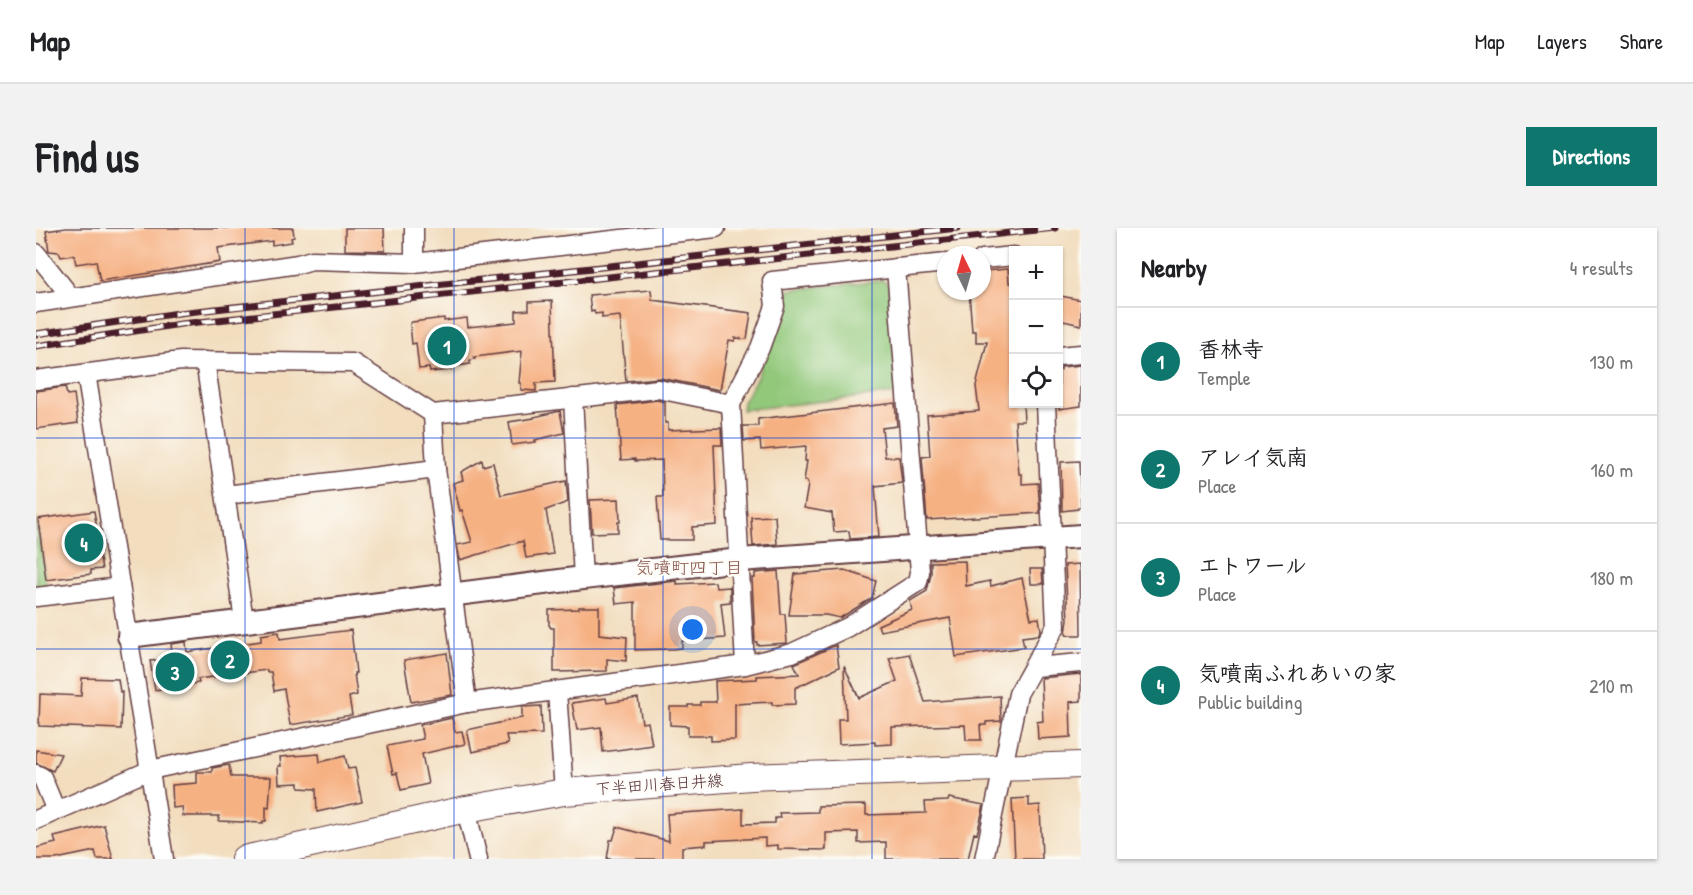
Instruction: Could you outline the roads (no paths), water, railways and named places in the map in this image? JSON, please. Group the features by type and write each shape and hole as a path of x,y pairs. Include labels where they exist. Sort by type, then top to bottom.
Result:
{"main road":[{"name":"下半田川春日井線","path":"244,859 466,809 564,792 751,777 1081,765"}],"street":[{"path":"414,228 414,263"},
{"path":"36,303 312,260 414,263 717,228"},
{"path":"36,253 71,297"},
{"path":"991,258 1009,256"},
{"path":"745,664 731,404 760,348 775,306 772,281 937,264"},
{"path":"36,820 150,770 467,703 745,664 792,653 848,627 918,582 920,572 896,268"},
{"path":"1063,356 1081,354"},
{"path":"36,380 181,361 353,363 433,414 658,389 731,404"},
{"path":"205,361 244,620"},
{"path":"86,373 164,859"},
{"path":"573,398 583,578"},
{"path":"984,859 1018,694 1056,626 1046,408"},
{"path":"433,414 436,469 467,703"},
{"path":"225,495 436,469"},
{"path":"129,636 740,560 1081,536"},
{"path":"36,597 120,587"},
{"path":"1035,667 1081,663"},
{"path":"557,691 564,792"},
{"path":"36,774 42,777 56,811"},
{"path":"466,809 478,859"}],"railway":[{"path":"36,334 179,313 958,228"},
{"path":"36,346 181,324 1055,228"}],"place":[{"name":"香林寺","path":"447,346"},
{"name":"気噴南ふれあいの家","path":"84,543"},
{"name":"アレイ気南","path":"230,660"},
{"name":"エトワール","path":"175,672"}],"district":[{"name":"気噴町四丁目","path":"689,568"}]}
